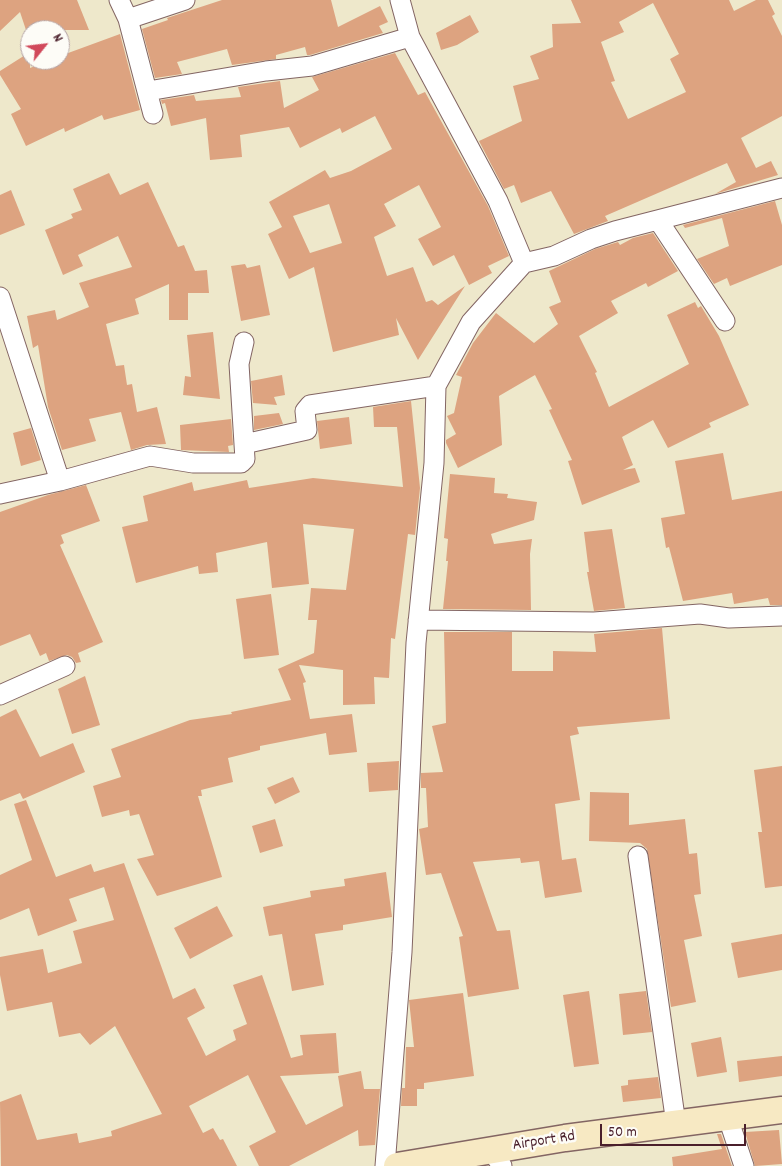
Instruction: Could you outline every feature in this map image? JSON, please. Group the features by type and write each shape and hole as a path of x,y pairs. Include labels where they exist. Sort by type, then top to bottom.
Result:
{"main road":[{"name":"Airport Rd","path":"396,1166 497,1158 565,1138 782,1110"}],"street":[{"path":"119,0 128,19 153,114"},
{"path":"128,19 185,0"},
{"path":"400,0 410,37 498,201 524,262"},
{"path":"148,91 266,71 312,66 410,37"},
{"path":"385,1166 402,952 418,620 434,463 436,386 471,322 524,262 554,256 591,239 782,188"},
{"path":"658,220 725,321"},
{"path":"0,297 60,481"},
{"path":"0,494 60,481 150,456 193,463 241,463 245,459 239,364 244,342"},
{"path":"244,444 304,432 307,430 305,411 310,406 436,386"},
{"path":"418,620 594,622 700,614 728,618 782,616"},
{"path":"0,695 65,666"},
{"path":"638,856 676,1124"},
{"path":"728,1118 744,1166"}],"building":[{"path":"0,0 77,0 89,30 70,30 70,20 23,20 20,12 0,31"},
{"path":"222,0 331,0 338,27 380,6 388,22 379,26 383,33 310,55 307,55 305,47 276,55 276,59 232,65 227,49 177,62 182,74 155,78 142,29 168,20 167,18"},
{"path":"571,0 729,0 734,11 756,0 768,0 775,14 772,16 782,36 782,116 741,138 756,168 771,161 778,175 715,194 736,182 727,163 605,216 608,221 574,234 551,191 521,203 514,185 504,189 479,141 522,121 513,86 539,79 530,56 553,47 552,24 581,23","holes":["653,3 679,54 670,59 686,92 628,119 611,82 615,81 601,42 624,32 619,22"]},
{"path":"470,15 479,32 457,45 441,50 436,33"},
{"path":"120,34 140,110 104,120 102,115 65,132 64,128 26,146 11,114 21,109 0,75 0,71 20,58 20,70 70,70 70,52"},
{"path":"395,53 418,95 425,92 488,206 509,256 488,266 492,273 469,285 454,255 433,266 418,239 441,227 419,185 384,204 396,226 374,237 387,276 413,267 426,302 432,300 438,305 465,286 418,360 396,318 399,335 333,352 314,267 289,279 268,234 282,227 269,202 325,170 330,178 351,171 392,149 375,116 342,133 340,128 300,148 289,127 240,135 242,157 210,160 206,118 171,126 165,103 162,104 161,100 194,95 196,101 241,97 238,87 280,81 284,108 319,90 312,77","holes":["329,204 342,243 310,253 293,216"]},
{"path":"109,173 120,195 148,182 178,247 184,245 195,271 207,270 209,293 188,293 188,320 169,320 169,284 135,299 139,314 106,324 116,366 124,365 127,385 132,384 137,412 157,407 166,444 147,445 131,450 121,412 89,419 96,441 62,450 48,407 38,345 33,348 27,316 55,310 57,320 89,307 79,283 132,267 118,236 78,255 83,266 63,275 45,230 73,218 71,214 82,210 73,189"},
{"path":"11,190 25,225 0,235 0,195"},
{"path":"775,201 782,225 782,265 730,286 727,278 714,284 697,259 729,246 722,218 685,228 683,225"},
{"path":"653,233 678,271 648,287 646,283 611,301 618,313 579,336 597,372 595,373 609,407 689,364 667,315 695,302 698,308 701,306 719,336 749,405 709,423 711,427 668,448 653,420 622,437 633,465 623,470 635,468 640,482 582,505 568,461 572,460 549,410 552,409 535,375 499,396 502,445 458,468 446,443 446,440 456,434 447,416 454,413 462,377 456,375 473,343 496,313 534,343 558,324 549,307 561,302 549,271 595,249 618,242 620,245 633,238"},
{"path":"245,264 247,268 260,265 270,315 241,321 231,266"},
{"path":"213,332 220,399 183,395 185,376 191,377 187,335"},
{"path":"282,375 285,395 274,397 277,405 253,403 251,381"},
{"path":"411,401 420,488 415,535 408,534 395,639 391,638 389,678 374,677 375,704 343,705 343,670 299,665 306,682 303,683 310,719 352,714 357,752 329,755 326,733 260,746 260,750 228,758 233,782 201,790 202,796 198,796 222,877 157,896 137,859 154,855 139,814 130,816 129,810 102,817 93,786 121,777 111,749 190,720 232,714 231,712 291,700 278,669 314,653 317,620 308,620 311,588 346,590 354,529 303,524 309,584 272,588 267,542 216,553 218,572 199,574 198,566 136,583 122,527 148,521 143,496 192,482 194,491 247,480 249,488 313,478 403,487 397,427 374,427 373,407"},
{"path":"279,413 283,424 254,430 254,416"},
{"path":"349,417 352,444 320,449 317,421"},
{"path":"231,419 233,445 228,446 229,452 181,450 180,425"},
{"path":"31,428 41,460 21,466 13,433"},
{"path":"723,453 732,500 782,491 782,605 770,605 768,598 734,604 732,593 683,601 669,547 666,548 661,518 685,514 675,461"},
{"path":"450,474 495,478 494,493 508,494 507,498 537,502 534,520 491,534 494,544 532,539 530,554 531,610 443,609 448,561 446,561 448,539 444,538"},
{"path":"86,485 100,521 61,535 64,543 60,545 103,642 78,653 81,662 76,663 72,657 67,655 49,661 46,653 40,656 30,634 0,646 0,512 48,495"},
{"path":"612,529 625,608 594,611 587,572 589,572 584,532"},
{"path":"271,594 279,655 244,659 236,599"},
{"path":"662,628 670,719 577,727 579,734 570,736 580,800 555,804 562,860 576,858 582,892 545,898 539,861 521,863 520,858 473,862 497,931 510,930 519,989 468,997 459,937 463,936 441,873 426,875 419,829 428,827 426,788 421,788 421,773 443,772 432,726 446,723 444,632 512,632 512,671 553,671 553,651 596,652 594,634"},
{"path":"85,676 100,725 72,734 58,689"},
{"path":"16,709 40,757 73,743 85,772 23,799 20,793 0,801 0,717"},
{"path":"399,761 398,790 369,792 367,763"},
{"path":"782,766 782,886 765,888 758,832 762,832 754,770"},
{"path":"293,777 300,792 275,804 267,788"},
{"path":"590,792 629,793 629,825 685,819 689,854 697,853 701,894 694,895 702,936 684,940 696,1002 671,1007 647,849 640,843 589,841"},
{"path":"26,800 56,877 91,864 94,872 124,863 173,999 195,988 205,1008 187,1018 206,1056 236,1040 233,1030 247,1024 233,985 262,975 291,1058 303,1055 300,1035 336,1033 339,1073 280,1076 306,1125 343,1106 338,1076 361,1071 364,1089 380,1089 375,1145 359,1146 358,1130 289,1166 259,1166 249,1146 276,1132 248,1075 189,1106 203,1133 213,1128 220,1140 223,1139 237,1166 1,1166 0,1102 21,1094 37,1140 77,1133 79,1143 112,1136 111,1131 162,1114 115,1026 90,1045 80,1033 59,1037 52,1002 7,1011 0,975 0,957 43,949 48,973 82,963 73,931 114,920 104,887 69,899 77,921 38,936 29,908 0,920 0,875 32,860 14,804"},
{"path":"275,819 283,846 260,853 252,826"},
{"path":"386,872 392,917 343,925 343,930 315,934 324,985 292,991 282,934 269,936 263,907 311,897 310,891 345,886 344,879"},
{"path":"217,906 233,936 190,959 174,928"},
{"path":"782,934 782,970 738,978 731,943"},
{"path":"589,991 599,1064 574,1067 563,995"},
{"path":"646,991 652,1032 623,1035 619,994"},
{"path":"463,993 474,1076 424,1083 424,1089 417,1089 417,1106 401,1106 402,1088 405,1088 406,1047 414,1047 409,1000"},
{"path":"721,1037 727,1072 697,1077 691,1043"},
{"path":"782,1056 782,1076 739,1082 737,1061"},
{"path":"658,1077 661,1098 623,1102 621,1086 628,1085 628,1080"},
{"path":"779,1130 782,1164 755,1166 745,1132"},
{"path":"717,1134 721,1134 732,1166 673,1166 672,1157 722,1149"}]}
